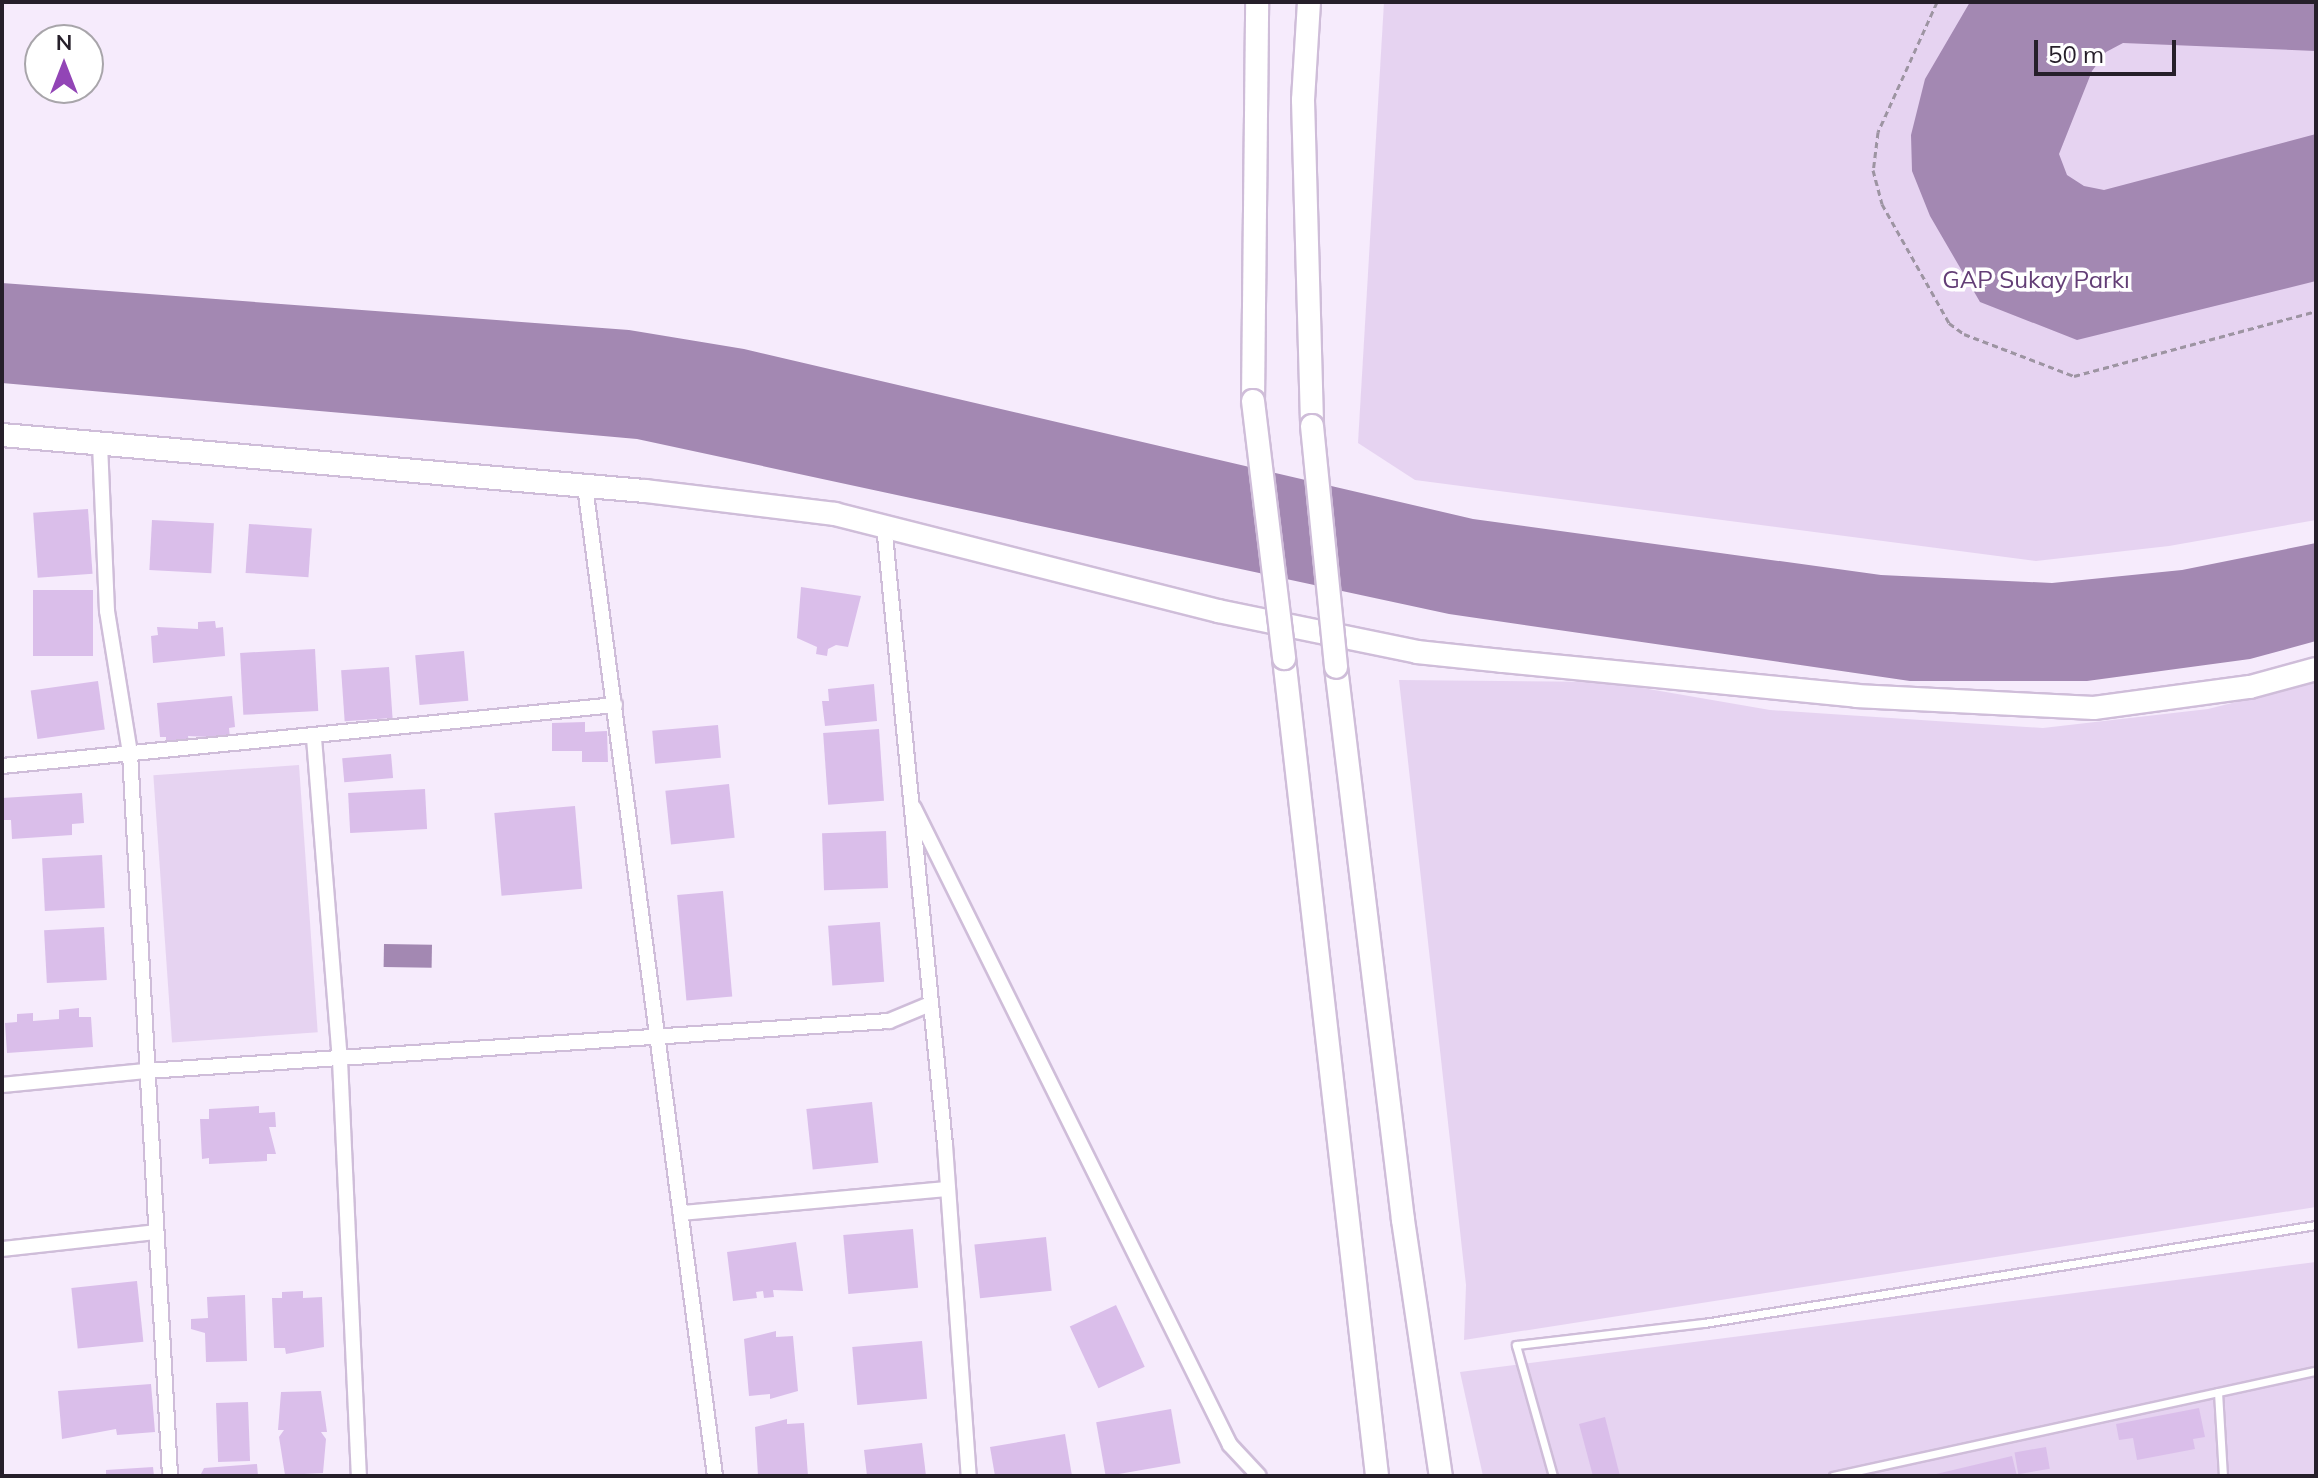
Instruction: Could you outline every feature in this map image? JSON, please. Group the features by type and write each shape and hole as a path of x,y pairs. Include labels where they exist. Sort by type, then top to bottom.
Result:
{"main road":[{"path":"1257,2 1253,401 1377,1476"},
{"path":"1309,2 1303,100 1312,426 1336,667 1403,1220 1441,1476"},
{"path":"2,435 585,486 835,514 1218,611 1417,652 1856,696 2094,708 2250,687 2316,669"}],"street":[{"path":"100,444 107,611 130,753 170,1476"},
{"path":"585,486 715,1476"},
{"path":"884,525 948,1189 969,1476"},
{"path":"2,766 314,738 615,705"},
{"path":"314,738 340,1060 359,1476"},
{"path":"910,800 1230,1445 1259,1476"},
{"path":"2,1085 146,1071 549,1048 659,1035 889,1021 930,1004"},
{"path":"682,1213 948,1189"},
{"path":"2,1249 155,1232"}],"lane":[{"path":"1553,1476 1516,1345 1704,1323 2316,1225"},
{"path":"1833,1476 2316,1371"},
{"path":"2218,1392 2223,1476"}],"path":[{"path":"1937,2 1878,132 1873,170 1882,204 1949,323 1964,334 2074,376 2316,311"}],"green space":[{"name":"GAP Sukay Parkı","path":"1384,2 2316,2 2316,520 2169,546 2036,561 1415,480 1358,443"},
{"path":"1399,680 1608,682 1770,710 2043,728 2208,709 2316,682 2316,1207 1464,1340 1466,1285"},
{"path":"299,765 318,1032 172,1043 153,775"},
{"path":"2316,1262 2316,1476 1483,1476 1460,1372"}],"shaded area":[{"path":"1970,2 2316,2 2316,51 2123,43 2106,52 2092,71 2059,154 2067,175 2084,186 2104,190 2316,134 2316,281 2077,340 1980,302 1930,216 1912,171 1911,135 1925,79"},
{"path":"2,283 629,330 744,349 1473,519 1881,575 2052,583 2182,570 2316,543 2316,641 2250,659 2087,681 1910,681 1449,614 637,439 2,383"},
{"path":"384,944 432,945 432,968 384,967"}],"building":[{"path":"88,509 93,574 38,578 33,513"},
{"path":"152,520 214,523 211,573 149,570"},
{"path":"249,524 312,528 308,577 246,573"},
{"path":"801,587 861,596 848,647 836,645 828,649 827,656 816,654 817,647 797,638"},
{"path":"33,590 93,590 93,656 33,656"},
{"path":"215,621 216,628 223,627 225,656 153,663 151,636 158,635 157,627 198,629 198,622"},
{"path":"315,649 318,711 243,715 240,653"},
{"path":"464,651 468,701 420,705 415,655"},
{"path":"389,667 393,718 345,721 341,670"},
{"path":"98,681 105,730 37,739 31,690"},
{"path":"874,684 877,721 825,726 822,701 829,701 828,689"},
{"path":"232,696 235,727 229,728 230,738 188,736 189,743 166,745 166,737 160,737 157,703"},
{"path":"585,722 585,732 607,731 608,762 582,762 582,751 552,751 552,723"},
{"path":"718,725 721,758 655,764 652,731"},
{"path":"879,729 884,801 828,805 823,733"},
{"path":"391,754 393,778 344,782 342,758"},
{"path":"729,784 735,838 671,844 665,791"},
{"path":"425,789 427,829 350,833 348,793"},
{"path":"82,793 84,823 72,824 72,835 12,839 11,820 2,820 2,798"},
{"path":"575,806 582,889 502,896 494,813"},
{"path":"886,831 888,888 824,890 822,833"},
{"path":"102,855 105,908 45,911 42,858"},
{"path":"723,891 732,997 686,1001 677,895"},
{"path":"880,922 884,982 832,985 828,926"},
{"path":"104,927 107,980 47,983 44,930"},
{"path":"79,1008 79,1017 91,1017 93,1047 7,1053 5,1023 17,1022 17,1014 33,1013 33,1021 59,1019 59,1010"},
{"path":"872,1102 878,1163 813,1170 806,1109"},
{"path":"259,1106 259,1113 275,1112 276,1127 269,1127 276,1154 267,1154 267,1161 209,1164 209,1158 202,1159 200,1119 209,1119 209,1109"},
{"path":"913,1229 918,1288 848,1294 843,1235"},
{"path":"1046,1237 1052,1291 980,1298 974,1245"},
{"path":"796,1242 803,1291 773,1290 774,1297 764,1298 763,1291 756,1292 757,1298 733,1301 727,1252"},
{"path":"137,1281 143,1342 78,1349 71,1288"},
{"path":"303,1291 303,1298 322,1297 324,1347 286,1354 285,1348 274,1348 272,1298 282,1298 282,1292"},
{"path":"245,1295 247,1361 206,1362 205,1333 191,1329 191,1319 208,1318 207,1297"},
{"path":"1116,1305 1145,1367 1099,1388 1070,1327"},
{"path":"776,1331 776,1337 793,1336 798,1391 770,1399 770,1394 749,1396 744,1339"},
{"path":"922,1341 927,1399 857,1405 852,1347"},
{"path":"151,1384 155,1432 117,1435 116,1429 62,1439 58,1391"},
{"path":"321,1391 327,1432 321,1432 326,1439 323,1473 285,1475 279,1437 284,1430 278,1430 281,1392"},
{"path":"248,1402 250,1461 218,1462 216,1403"},
{"path":"2199,1408 2205,1437 2193,1439 2195,1449 2137,1460 2133,1438 2119,1440 2116,1424"},
{"path":"1171,1409 1181,1463 1106,1476 1096,1422"},
{"path":"1605,1417 1620,1476 1593,1476 1579,1424"},
{"path":"787,1419 787,1424 804,1423 808,1476 758,1476 755,1427"},
{"path":"1065,1434 1072,1476 995,1476 990,1447"},
{"path":"922,1443 926,1476 867,1476 864,1450"},
{"path":"2046,1447 2050,1469 2018,1474 2014,1453"},
{"path":"2012,1456 2017,1476 1932,1476 1932,1475"},
{"path":"257,1464 258,1476 200,1476 204,1468"},
{"path":"153,1467 154,1476 106,1476 106,1470"}]}
